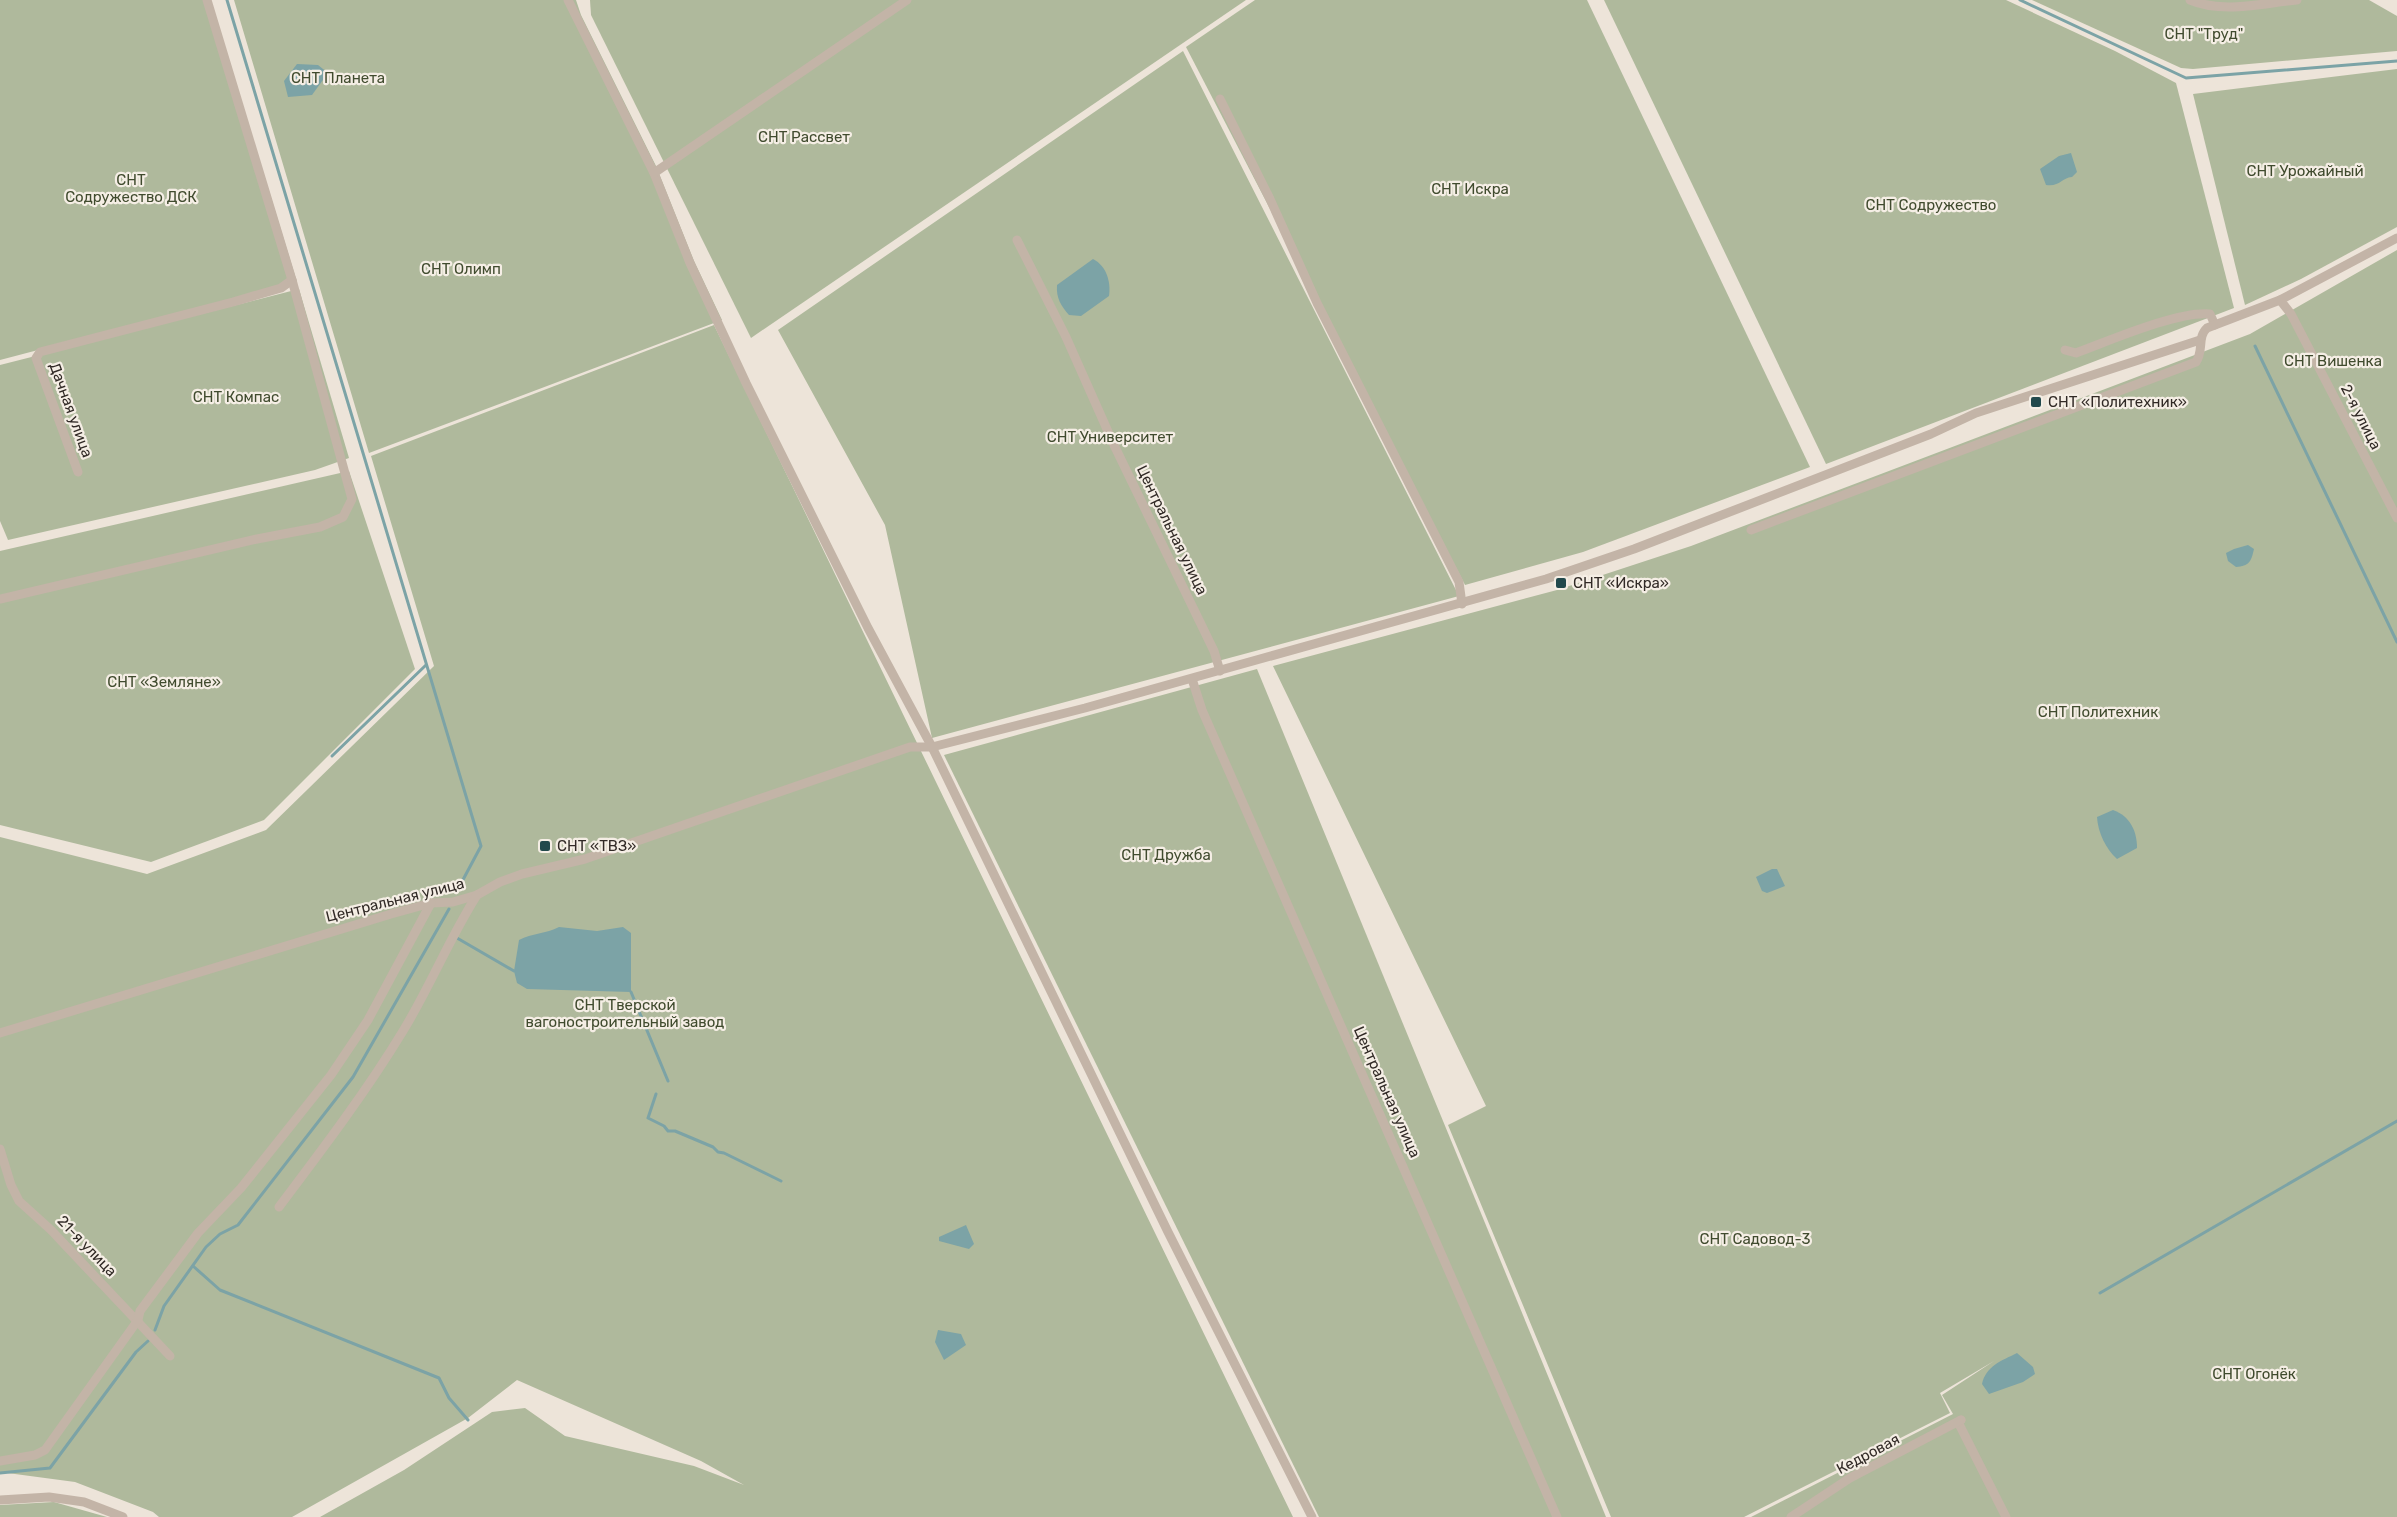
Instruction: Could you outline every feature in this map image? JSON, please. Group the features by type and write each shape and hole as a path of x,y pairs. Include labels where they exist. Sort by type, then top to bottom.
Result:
{"street":[{"path":"0,599 257,539 320,527 343,517 352,499 292,280 207,0"},
{"path":"568,0 654,172 690,263 746,383 868,628 932,747 1168,1232 1312,1517"},
{"path":"654,172 907,0"},
{"path":"2190,0 2208,6 2223,7 2297,0"},
{"path":"1220,99 1270,199 1317,303 1459,582 1462,604"},
{"path":"1751,530 2196,362 2201,350 2202,332 2280,300 2397,238"},
{"name":"Центральная улица","path":"1017,240 1066,338 1114,445 1214,651 1220,671"},
{"name":"Дачная улица","path":"78,472 36,358 40,352 233,302 281,288 292,280"},
{"name":"2-я улица","path":"2280,300 2291,314 2397,518"},
{"path":"2065,350 2076,353 2167,321 2200,313 2210,314 2215,325"},
{"name":"Центральная улица","path":"0,1033 288,944 431,903 453,902 477,895 500,882 522,874 585,859 910,747 932,747 1192,679 1462,604 1634,549 1932,434 1976,413 2200,340"},
{"name":"Центральная улица","path":"1192,679 1202,710 1557,1517"},
{"path":"279,1207 344,1120 404,1030 459,923 477,895"},
{"path":"0,1461 35,1455 45,1450 138,1320 140,1311 198,1233 241,1188 331,1075 368,1020 431,903"},
{"name":"21-я улица","path":"0,1149 11,1185 19,1201 51,1230 170,1356"},
{"name":"Кедровая","path":"1791,1517 1850,1478 1959,1421 2006,1517"},
{"path":"1,1501 49,1497 84,1502 123,1517"}],"green space":[{"name":"СНТ Содружество ДСК","path":"0,0 210,0 297,282 0,360"},
{"name":"СНТ Олимп","path":"234,0 576,0 581,15 656,166 694,261 722,320 369,453"},
{"name":"СНТ Рассвет","path":"590,0 1246,0 751,338 591,15"},
{"name":"СНТ Искра","path":"1255,0 1587,0 1810,467 1583,552 1465,585 1186,47"},
{"name":"СНТ Содружество","path":"1604,0 2006,0 2115,51 2176,83 2234,308 1826,464"},
{"name":"СНТ \"Труд\"","path":"2032,0 2369,0 2397,16 2397,51 2193,69 2181,68"},
{"name":"СНТ Университет","path":"1183,51 1459,596 932,738 885,525 778,330"},
{"name":"СНТ Урожайный","path":"2397,69 2397,227 2301,279 2245,305 2193,94"},
{"path":"2397,250 2397,1517 1751,1517 1953,1414 1942,1395 1994,1361 1940,1393 1950,1413 1744,1517 1611,1517 1448,1125 1486,1106 1273,666 1557,590 1691,546 2250,334"},
{"name":"СНТ Компас","path":"299,289 349,458 315,470 8,540 0,521 0,365"},
{"name":"СНТ Тверской вагоностроительный завод","path":"714,325 1293,1517 320,1517 404,1470 492,1412 525,1408 565,1436 694,1466 744,1485 701,1461 517,1380 468,1418 292,1517 159,1517 153,1512 75,1482 0,1472 0,837 147,874 266,830 434,666 371,456"},
{"name":"СНТ «Земляне»","path":"349,471 415,669 264,820 151,862 0,825 0,551"},
{"name":"СНТ Дружба","path":"1257,669 1606,1517 1319,1517 944,755"},
{"path":"54,1502 107,1517 0,1517 0,1505"}],"water":[{"path":"297,64 318,65 328,73 312,95 288,97 284,81"},
{"path":"2071,153 2077,172 2057,184 2046,185 2040,169 2059,156"},
{"path":"1093,259 1105,270 1109,296 1081,316 1069,315 1060,302 1057,285"},
{"path":"2248,545 2254,549 2247,564 2236,567 2228,561 2226,553"},
{"path":"2113,810 2128,820 2137,842 2137,848 2117,859 2103,840 2097,817"},
{"path":"1777,869 1785,886 1767,893 1762,891 1756,877"},
{"path":"559,927 597,931 623,927 631,933 631,992 527,989 517,983 514,971 519,940"},
{"path":"966,1225 974,1244 969,1249 939,1241 939,1237"},
{"path":"938,1330 961,1334 966,1345 944,1360 935,1342"},
{"path":"2017,1353 2033,1367 2035,1374 2023,1382 1989,1394 1982,1384 1987,1373 1995,1365"}],"waterway":[{"path":"227,0 481,846 457,891"},
{"path":"2020,0 2186,78 2397,61"},
{"path":"2255,346 2397,642"},
{"path":"332,756 426,665"},
{"path":"155,1330 164,1306 206,1247 220,1234 238,1225 353,1077 449,909"},
{"path":"457,938 514,971"},
{"path":"631,992 668,1081"},
{"path":"656,1094 648,1118 664,1126 668,1131 675,1131 713,1147 718,1152 781,1181"},
{"path":"2100,1293 2397,1121"},
{"path":"193,1266 220,1290 439,1378 449,1398 468,1420"},
{"path":"0,1473 50,1468 136,1352 148,1341"}],"place":[{"name":"СНТ «Политехник»","path":"2036,402"},
{"name":"СНТ «Искра»","path":"1561,583"},
{"name":"СНТ «ТВЗ»","path":"545,846"}],"park label":[{"name":"СНТ Планета","path":"338,78"},
{"name":"СНТ Вишенка","path":"2333,361"},
{"name":"СНТ Политехник","path":"2098,712"},
{"name":"СНТ Садовод-3","path":"1755,1239"},
{"name":"СНТ Огонёк","path":"2254,1374"}]}
